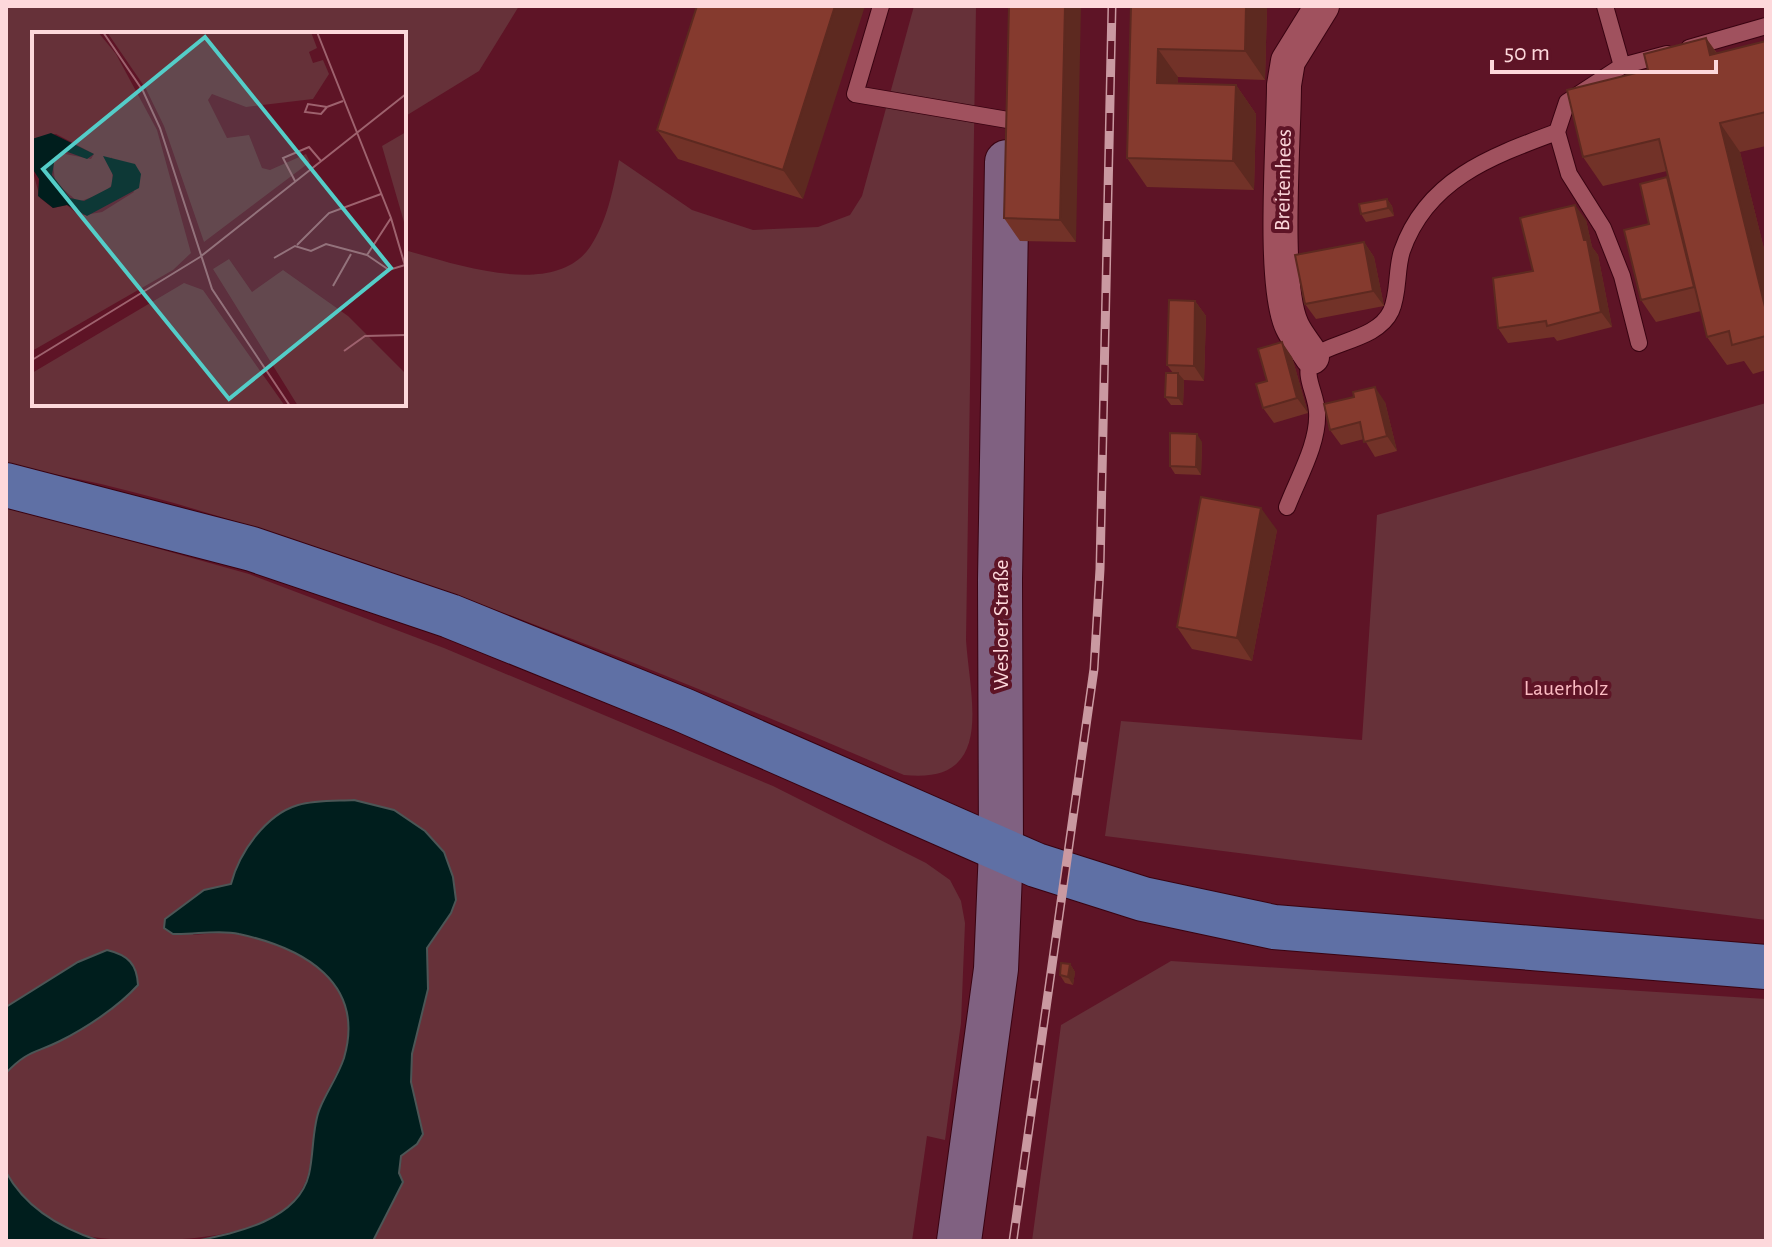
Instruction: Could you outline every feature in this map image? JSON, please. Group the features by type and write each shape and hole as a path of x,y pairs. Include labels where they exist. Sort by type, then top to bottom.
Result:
{"main road":[{"path":"6,485 252,549 450,616 628,686 1050,870 1143,899 1274,927 1766,967"}],"street":[{"name":"Breitenhees","path":"1312,357 1291,325 1286,303 1282,249 1284,85 1288,61 1322,6"},
{"name":"Wesloer Straße","path":"959,1241 996,969 1001,849 1000,580 1008,77"}],"lane":[{"path":"881,6 855,94 1008,120"},
{"path":"1605,6 1622,66"},
{"path":"1639,343 1622,276 1603,228 1569,174 1557,132 1567,102 1622,66 1766,26"},
{"path":"1287,507 1313,438 1317,411 1308,366 1312,357 1376,327 1391,312 1402,250 1419,217 1439,192 1469,168 1557,132"}],"green space":[{"path":"6,6 519,6 479,71 406,116 406,32 32,32 32,406 406,406 406,251 502,273 528,275 553,272 574,263 590,247 605,216 619,160 692,210 753,230 818,227 850,215 862,196 914,6 976,6 966,640 972,712 971,734 965,752 953,767 933,775 904,775 615,656 396,574 166,501 86,481 6,466"},
{"name":"Lauerholz","path":"1766,403 1766,920 1105,836 1121,721 1362,740 1377,515"},
{"path":"6,506 249,574 444,648 773,786 926,863 950,880 961,901 965,923 961,1023 945,1140 927,1136 912,1241 373,1241 403,1182 399,1173 401,1156 417,1144 423,1134 411,1082 412,1054 428,989 427,948 451,913 354,800 305,803 275,817 247,849 231,884 203,890 193,935 235,933 273,941 309,960 325,973 337,988 345,1006 349,1025 347,1048 319,1110 308,1174 296,1198 266,1221 240,1230 178,1239 87,1236 66,1231 49,1220 24,1197 6,1172 6,1073 26,1056 92,1023 138,985 136,971 130,962 107,950 6,1007"},
{"path":"1171,961 1766,999 1766,1241 1032,1241 1061,1025"}],"water":[{"path":"354,800 394,810 425,831 444,852 453,877 456,900 451,913 427,948 428,989 412,1054 411,1082 423,1134 417,1144 401,1156 399,1173 403,1182 373,1241 195,1241 263,1222 279,1214 303,1190 309,1174 317,1115 344,1058 348,1031 346,1009 337,989 324,973 286,949 239,934 173,934 164,928 165,919 204,890 231,884 240,860 255,837 286,810 311,802"},
{"path":"107,950 130,962 136,971 138,985 91,1023 26,1056 6,1073 6,1007 78,962"},
{"path":"6,1172 24,1197 46,1216 100,1241 6,1241"}],"building":[{"path":"697,6 835,6 783,170 657,130"},
{"path":"1009,6 1065,6 1060,220 1004,218"},
{"path":"1131,6 1246,6 1245,51 1158,49 1157,83 1236,85 1233,161 1127,158"},
{"path":"1706,38 1710,55 1766,41 1766,112 1720,123 1766,311 1766,336 1732,345 1729,331 1707,337 1659,139 1583,157 1567,90 1648,70 1644,54"},
{"path":"1667,177 1694,287 1641,300 1624,230 1649,224 1640,184"},
{"path":"1387,199 1388,208 1361,214 1359,204"},
{"path":"1575,205 1584,240 1587,240 1601,312 1547,326 1546,321 1498,328 1493,278 1533,271 1520,218"},
{"path":"1364,242 1373,291 1305,304 1295,255"},
{"path":"1169,300 1195,301 1194,366 1167,365"},
{"path":"1282,342 1297,398 1263,408 1256,384 1267,381 1258,349"},
{"path":"1166,373 1178,373 1178,398 1165,397"},
{"path":"1375,387 1387,436 1364,442 1360,422 1330,430 1324,404 1354,397 1353,392"},
{"path":"1170,433 1197,434 1196,467 1170,466"},
{"path":"1201,497 1261,508 1237,638 1177,627"},
{"path":"1061,963 1070,964 1068,977 1060,975"}],"railway":[{"path":"1013,1241 1094,669 1100,569 1112,6"}]}
